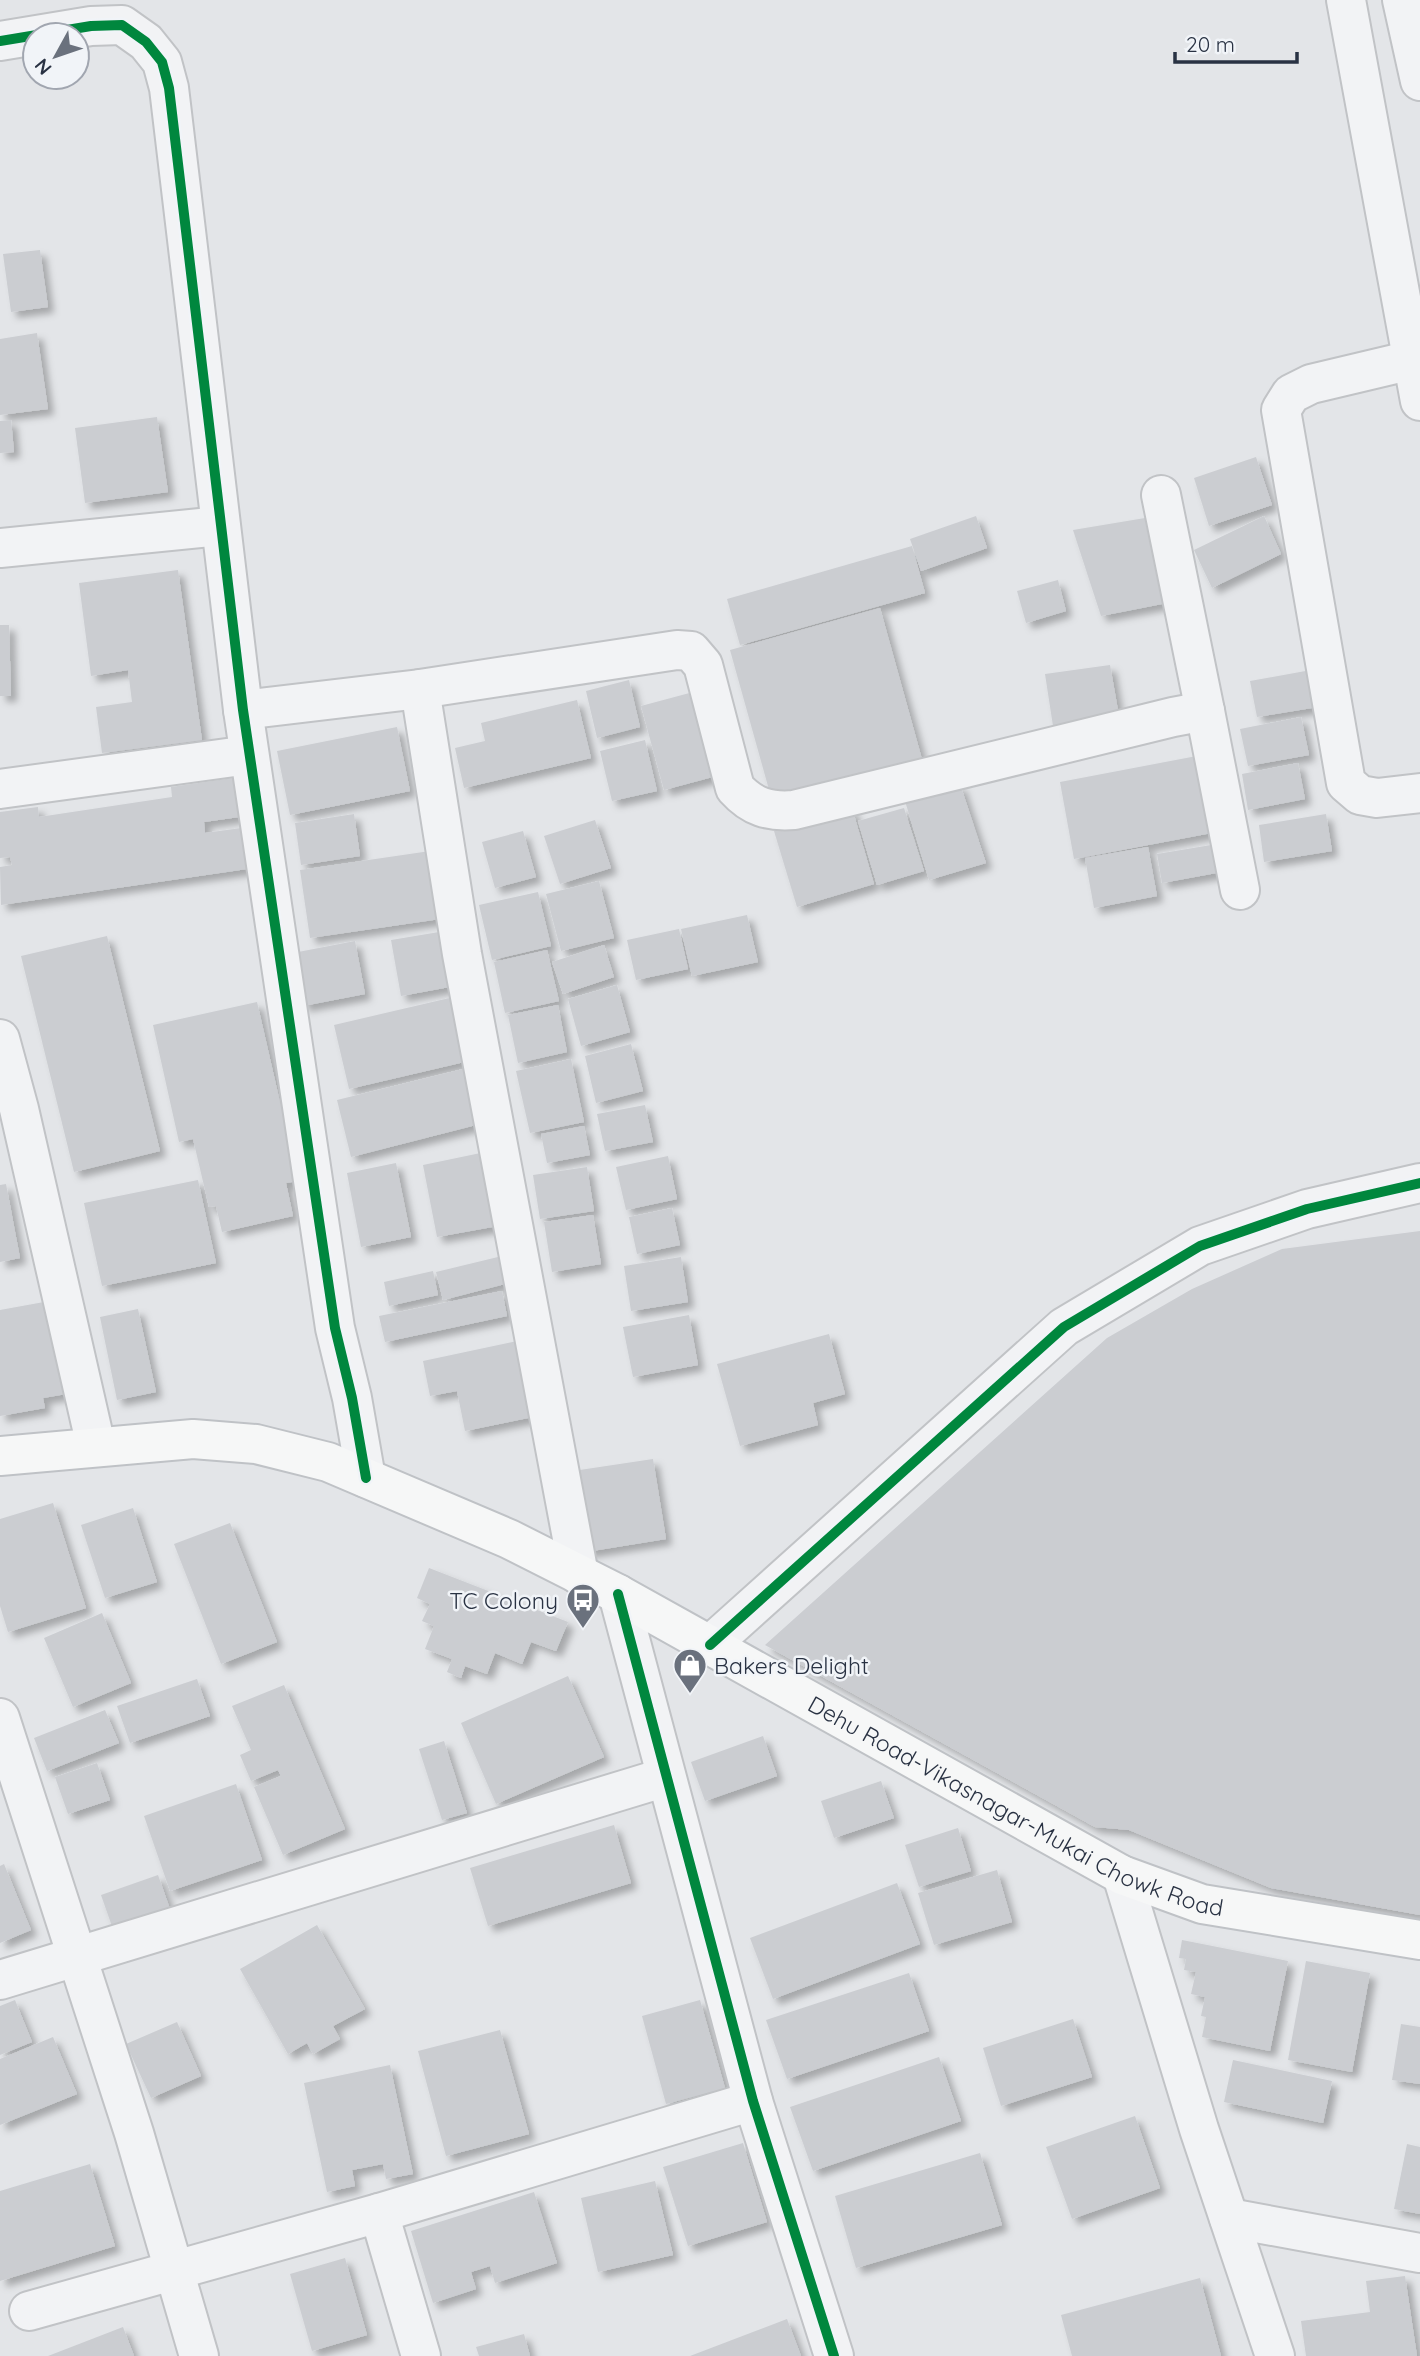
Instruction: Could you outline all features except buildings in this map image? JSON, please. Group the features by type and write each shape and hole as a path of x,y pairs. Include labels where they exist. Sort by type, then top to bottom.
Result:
{"main road":[{"name":"Dehu Road-Vikasnagar-Mukai Chowk Road","path":"0,1456 193,1439 257,1444 328,1462 509,1539 618,1594 1122,1875 1202,1904 1420,1940"}],"street":[{"path":"1346,0 1420,401"},
{"path":"1402,0 1420,81"},
{"path":"0,41 91,26 122,24 146,42 162,62 169,88 249,755 335,1328 352,1398 366,1478"},
{"path":"1412,360 1311,384 1291,394 1281,410 1346,782 1360,795 1377,798 1420,793"},
{"path":"1161,495 1189,714 1240,890"},
{"path":"0,548 220,526"},
{"path":"243,710 420,689 677,650 691,651 703,665 735,788 746,800 777,812 1189,714"},
{"path":"420,689 462,954 579,1575"},
{"path":"0,789 249,755"},
{"path":"0,1039 10,1111 96,1446"},
{"path":"710,1645 1064,1327 1200,1246 1307,1209 1420,1182"},
{"path":"618,1594 753,2101 834,2356"},
{"path":"0,1718 134,2133 200,2356"},
{"path":"0,1980 666,1777"},
{"path":"1122,1875 1199,2129 1275,2356"},
{"path":"29,2311 379,2213 753,2101"},
{"path":"379,2213 421,2356"},
{"path":"1229,2218 1420,2253"}],"cycle path":[{"path":"0,41 91,26 122,25 146,42 162,62 169,88 243,710 335,1328 352,1398 366,1478"},
{"path":"710,1645 1064,1327 1200,1246 1307,1209 1420,1183"},
{"path":"618,1594 753,2101 834,2356"}],"place":[{"name":"TC Colony","path":"583,1630"},
{"name":"Bakers Delight","path":"690,1695"}]}
